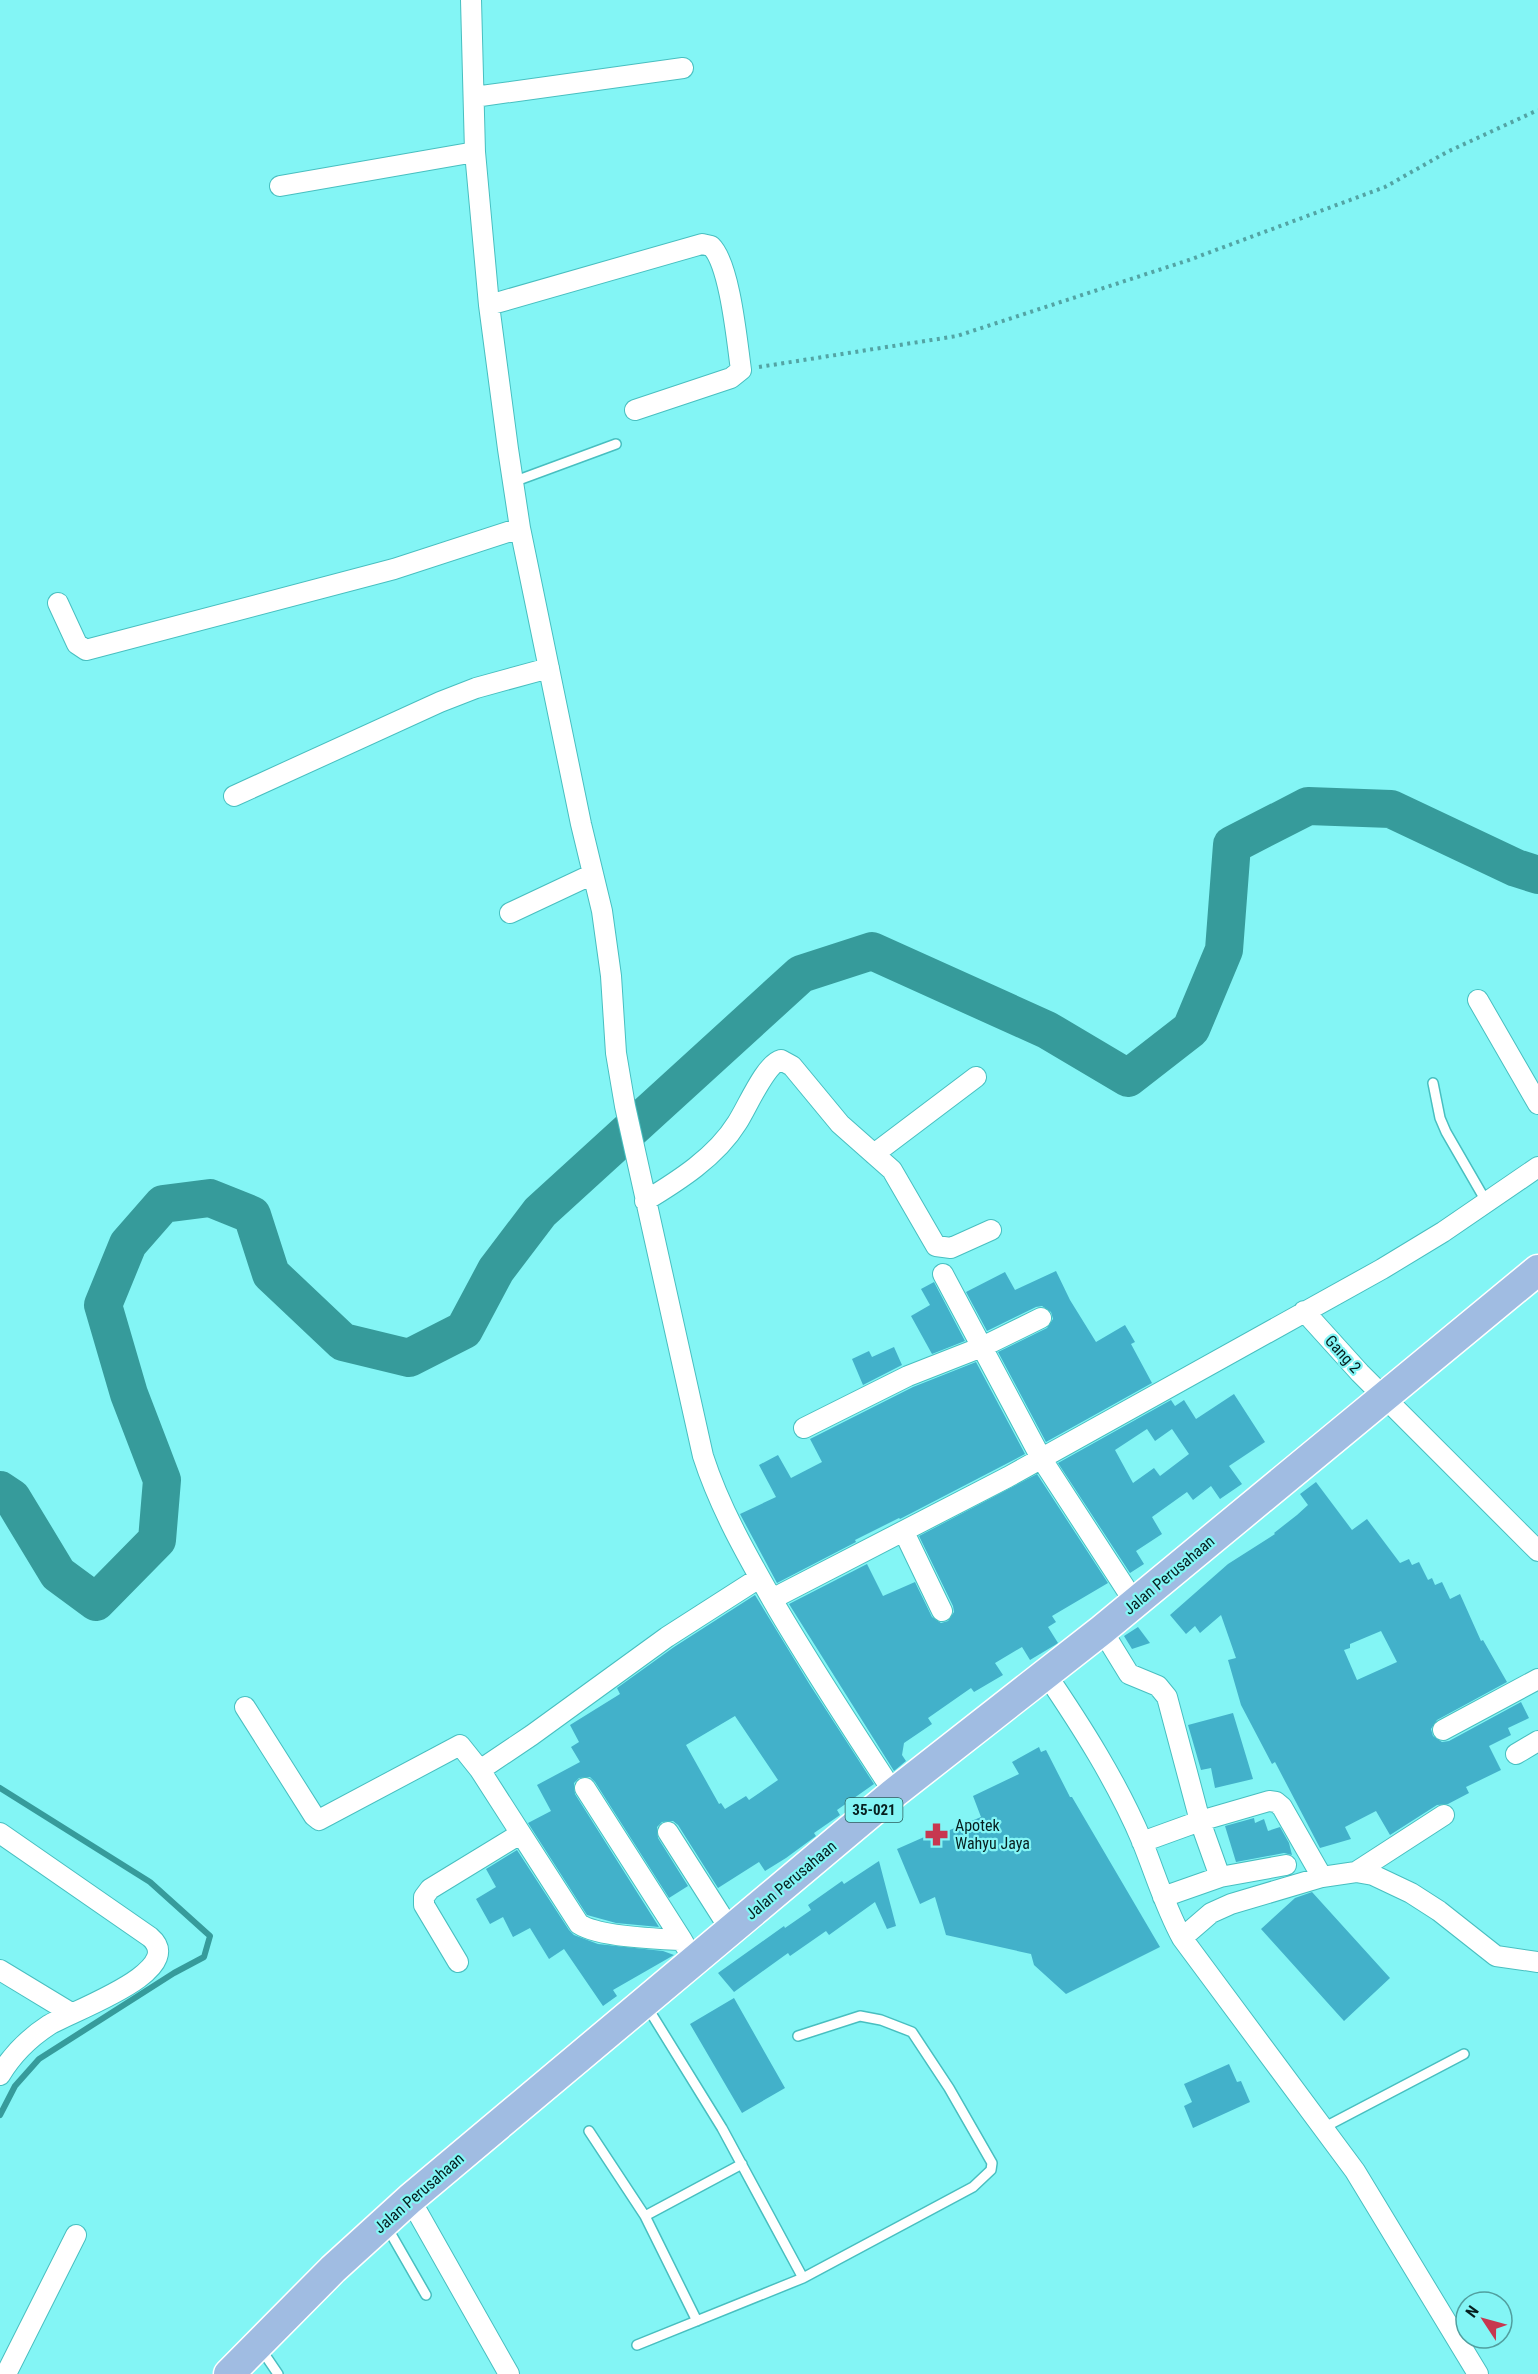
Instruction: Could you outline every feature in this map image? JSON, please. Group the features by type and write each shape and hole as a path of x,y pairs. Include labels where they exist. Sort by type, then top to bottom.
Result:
{"main road":[{"name":"Jalan Perusahaan","path":"229,2374 333,2269 384,2222 644,2003 688,1951 731,1931 894,1793 1102,1630 1538,1270"}],"street":[{"path":"471,0 475,152 489,305 520,528 580,824 605,933 611,976 616,1053 625,1106 706,1466 724,1510 759,1578 807,1658 894,1793"},
{"path":"474,97 683,68"},
{"path":"280,186 475,152"},
{"path":"489,305 707,244 717,253 726,280 741,370 730,378 635,410"},
{"path":"58,603 77,644 86,650 394,569 520,528"},
{"path":"234,796 440,702 476,688 549,668"},
{"path":"510,913 593,874"},
{"path":"1478,999 1538,1104"},
{"path":"645,1201 692,1169 715,1150 736,1125 771,1065 782,1060 792,1066 829,1111 896,1175 936,1246 951,1248 991,1230"},
{"path":"874,1154 976,1077"},
{"path":"772,1599 904,1532 1041,1458 1382,1269 1487,1203 1538,1167"},
{"path":"943,1274 1041,1458 1135,1603"},
{"name":"Gang 2","path":"1304,1311 1383,1397 1538,1551"},
{"path":"804,1428 908,1376 982,1347 1041,1318"},
{"path":"904,1532 942,1611"},
{"path":"480,1770 532,1736 656,1644 759,1578"},
{"path":"1102,1630 1129,1674 1158,1686 1167,1697 1200,1821 1220,1877"},
{"path":"1046,1674 1112,1780 1142,1842 1172,1920 1182,1938 1355,2171 1478,2374"},
{"path":"1443,1730 1538,1679"},
{"path":"245,1707 314,1816 320,1820 459,1745 480,1770 572,1914 583,1926 688,1951"},
{"path":"1516,1754 1538,1741"},
{"path":"585,1788 688,1951"},
{"path":"1142,1842 1200,1821 1269,1801 1275,1802 1282,1807 1322,1877"},
{"path":"1356,1872 1444,1815"},
{"path":"668,1832 731,1931"},
{"path":"0,1833 157,1944 159,1950 156,1963 147,1974 48,2026 26,2043 0,2075"},
{"path":"458,1962 424,1905 424,1897 430,1889 520,1834"},
{"path":"1163,1897 1220,1877 1286,1865"},
{"path":"1182,1938 1220,1908 1322,1877 1356,1872 1373,1875 1412,1893 1439,1911 1496,1956 1538,1962"},
{"path":"0,1970 71,2013"},
{"path":"410,2199 509,2374"},
{"path":"6,2374 76,2235"}],"lane":[{"path":"513,482 616,444"},
{"path":"1433,1083 1440,1118 1446,1132 1487,1203"},
{"path":"644,2003 742,2164 803,2278"},
{"path":"637,2345 803,2278 973,2187 985,2178 993,2165 949,2088 912,2032 881,2020 860,2016 798,2036"},
{"path":"1323,2128 1464,2054"},
{"path":"589,2132 645,2216 697,2321"},
{"path":"645,2216 742,2164"},
{"path":"384,2222 426,2295"},
{"path":"258,2345 278,2374"}],"path":[{"path":"741,370 957,336 1189,260 1385,187 1447,152 1538,110"}],"building":[{"path":"1056,1271 1070,1300 1096,1342 1125,1325 1135,1342 1131,1344 1152,1383 1046,1442 998,1352 1047,1328 1053,1319 1051,1312 1042,1306 1036,1307 987,1331 966,1292 1005,1272 1015,1290"},
{"path":"934,1282 965,1341 932,1354 911,1316 930,1305 921,1289"},
{"path":"894,1347 902,1365 863,1385 852,1359 869,1351 872,1357"},
{"path":"976,1362 1025,1454 855,1540 856,1542 777,1583 740,1514 776,1497 759,1465 778,1455 791,1478 822,1462 810,1439 913,1387"},
{"path":"1234,1394 1265,1442 1229,1466 1242,1484 1220,1499 1211,1486 1193,1500 1187,1492 1152,1517 1162,1534 1136,1551 1144,1564 1130,1573 1058,1463 1171,1400 1175,1406 1184,1400 1196,1419","holes":["1147,1429 1155,1441 1172,1429 1189,1454 1160,1476 1154,1468 1133,1483 1115,1450"]},
{"path":"1037,1474 1108,1583 1052,1616 1056,1622 1048,1627 1058,1643 1030,1660 1022,1647 995,1663 1003,1675 974,1692 971,1688 928,1718 932,1724 904,1743 902,1755 906,1761 894,1771 789,1604 867,1564 883,1596 915,1582 932,1617 941,1623 948,1621 954,1612 953,1606 919,1536"},
{"path":"1316,1482 1352,1530 1367,1519 1400,1563 1409,1559 1412,1565 1419,1562 1428,1580 1432,1578 1435,1585 1442,1582 1450,1599 1460,1594 1481,1641 1483,1640 1507,1682 1437,1720 1431,1729 1433,1736 1442,1742 1449,1741 1521,1702 1529,1718 1508,1728 1511,1735 1489,1746 1501,1770 1466,1787 1469,1793 1448,1804 1437,1805 1390,1835 1376,1811 1345,1827 1351,1839 1320,1848 1275,1762 1272,1764 1241,1705 1228,1660 1236,1658 1221,1615 1200,1633 1195,1626 1186,1634 1170,1615 1228,1564 1275,1534 1308,1505 1300,1494","holes":["1381,1631 1397,1662 1357,1680 1344,1650 1350,1648 1350,1644"]},
{"path":"755,1595 874,1784 837,1810 840,1815 814,1833 816,1836 786,1858 765,1871 759,1862 718,1888 678,1825 673,1821 662,1822 657,1827 658,1838 688,1886 669,1898 595,1782 590,1777 579,1778 574,1783 575,1794 659,1927 616,1923 587,1915 528,1823 551,1811 537,1785 580,1762 571,1747 579,1742 570,1725 620,1694 617,1688 674,1647","holes":["735,1716 778,1780 749,1800 746,1796 725,1809 721,1803 719,1804 686,1745"]},
{"path":"1138,1627 1150,1643 1132,1649 1124,1636"},
{"path":"1233,1713 1253,1779 1215,1788 1211,1768 1201,1770 1188,1725"},
{"path":"1039,1747 1041,1752 1046,1750 1070,1797 1160,1947 1066,1994 1034,1965 1031,1954 946,1935 935,1897 920,1904 897,1849 931,1834 933,1837 981,1817 973,1796 1019,1774 1012,1762"},
{"path":"1254,1818 1255,1823 1264,1819 1268,1831 1280,1827 1289,1843 1292,1855 1284,1853 1236,1862 1225,1826"},
{"path":"517,1850 574,1935 598,1944 663,1951 674,1955 613,1990 617,1996 603,2006 564,1949 549,1959 530,1928 513,1937 503,1917 490,1924 476,1899 496,1887 486,1869"},
{"path":"879,1861 896,1926 887,1929 875,1902 829,1935 826,1931 790,1956 788,1953 734,1992 718,1973 784,1926 785,1928 811,1910 808,1905 842,1881 844,1884"},
{"path":"1312,1892 1390,1978 1344,2021 1261,1929 1295,1898"},
{"path":"734,1998 785,2088 742,2113 690,2024"},
{"path":"1229,2064 1237,2082 1241,2081 1250,2102 1193,2128 1184,2106 1192,2102 1184,2084"}],"waterway":[{"path":"0,1490 12,1498 58,1574 96,1602 157,1540 162,1480 129,1394 103,1305 128,1244 163,1204 210,1198 252,1215 271,1274 343,1342 409,1358 464,1330 496,1270 540,1212 801,974 872,951 1047,1030 1128,1078 1191,1029 1224,950 1232,845 1308,806 1391,809 1516,868 1538,875"},
{"path":"0,1788 150,1882 210,1936 204,1957 174,1973 39,2059 15,2086 0,2115"}],"place":[{"name":"Apotek Wahyu Jaya","path":"937,1834"}]}
